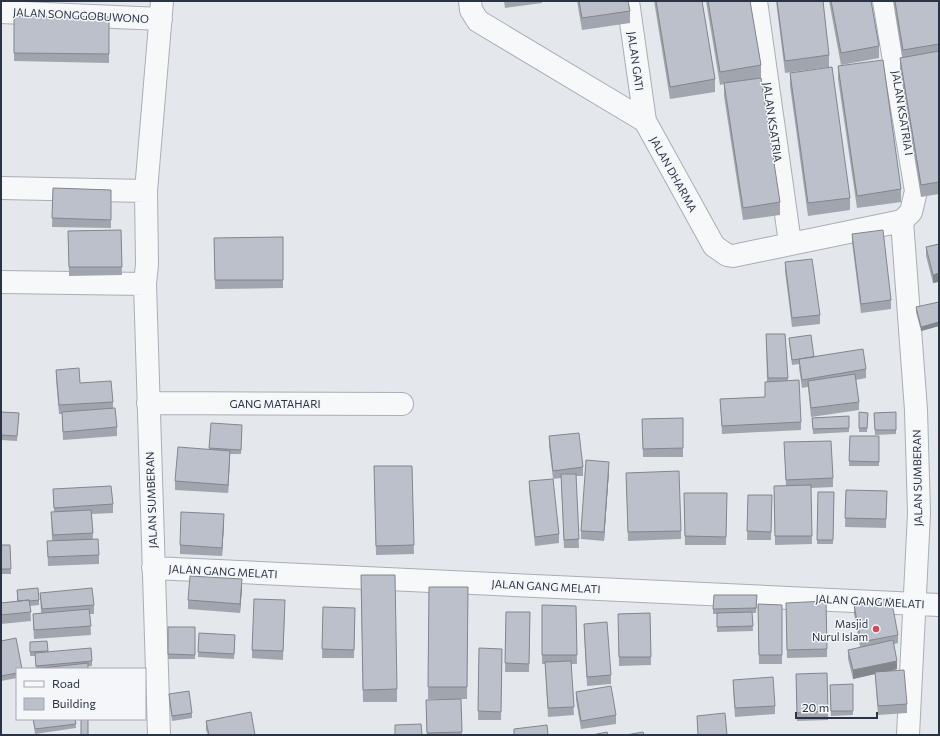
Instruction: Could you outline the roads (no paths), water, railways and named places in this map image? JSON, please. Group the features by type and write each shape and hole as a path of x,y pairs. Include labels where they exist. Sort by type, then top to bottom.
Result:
{"street":[{"path":"470,1 471,10 478,21 645,121"},
{"name":"JALAN GATI","path":"628,1 645,121"},
{"name":"JALAN KSATRIA","path":"756,1 790,243"},
{"name":"JALAN KSATRIA I","path":"884,1 916,191 915,202 911,212 902,221"},
{"name":"JALAN SUMBERAN","path":"159,735 148,403 146,191 162,10"},
{"name":"JALAN SONGGOBUWONO","path":"1,12 162,10"},
{"name":"JALAN DHARMA","path":"645,121 714,246 727,255 733,256 902,221"},
{"path":"1,188 146,191"},
{"name":"JALAN SUMBERAN","path":"902,221 916,426 919,513 908,735"},
{"path":"1,282 146,274"},
{"name":"GANG MATAHARI","path":"148,403 402,404"},
{"name":"JALAN GANG MELATI","path":"153,568 914,602 939,605"}],"place":[{"name":"Masjid Nurul Islam","path":"876,629"}]}
